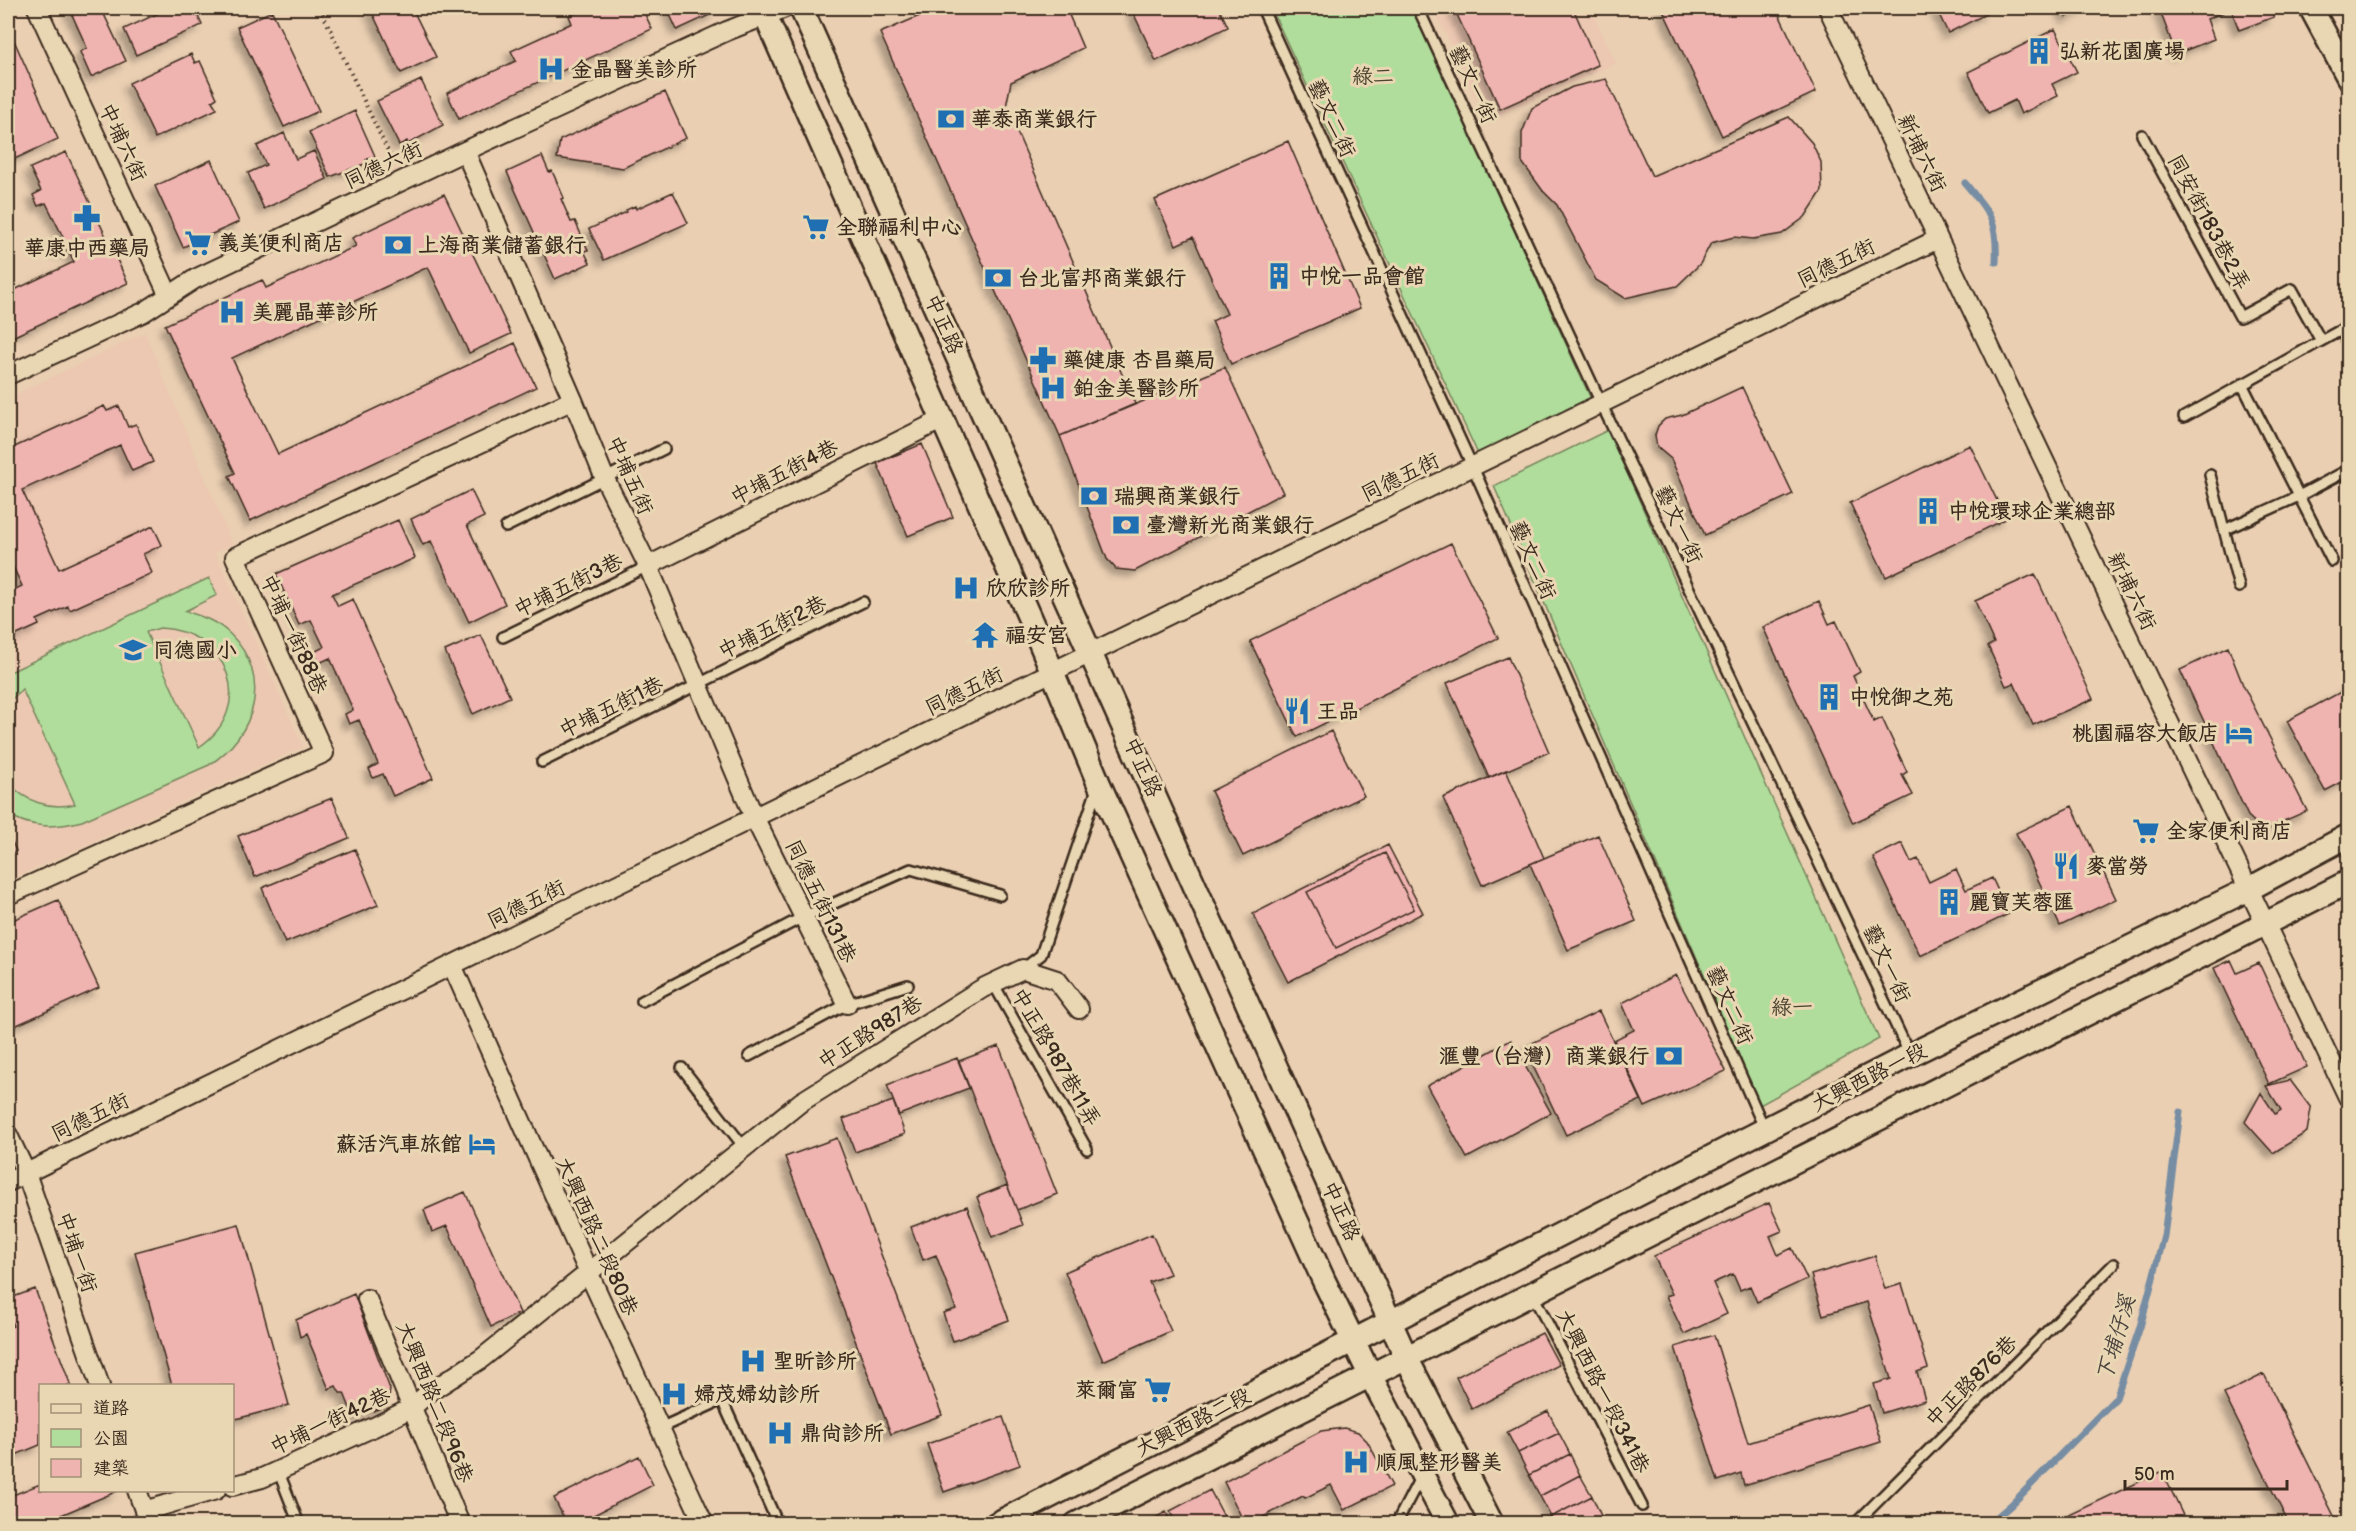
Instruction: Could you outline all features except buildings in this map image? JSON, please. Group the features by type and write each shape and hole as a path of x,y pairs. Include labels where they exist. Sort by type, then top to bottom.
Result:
{"street":[{"name":"中埔六街","path":"37,8 169,296"},
{"name":"中正路","path":"801,8 1092,652 1406,1357 1492,1524"},
{"name":"新埔六街","path":"1828,8 2349,1097"},
{"path":"2311,8 2349,76"},
{"name":"同德六街","path":"8,375 144,312 195,279 770,10"},
{"name":"中正路","path":"770,10 941,420 1099,783 1319,1270 1370,1376 1448,1524"},
{"name":"中埔五街","path":"465,151 605,479 648,566 754,817"},
{"name":"同德五街","path":"8,1182 1938,239"},
{"name":"中埔一街88巷","path":"8,895 324,753 235,557 573,400"},
{"name":"中埔五街4巷","path":"648,566 941,420"},
{"name":"同德五街131巷","path":"754,817 847,1004"},
{"name":"大興西路一段","path":"1391,1322 1910,1055 2249,889 2349,836"},
{"name":"大興西路一段","path":"1406,1357 2349,882"},
{"name":"大興西路二段80巷","path":"452,965 704,1524"},
{"path":"1023,969 1057,980 1079,1009"},
{"name":"中正路987巷","path":"588,1271 801,1102 993,983 1023,969"},
{"name":"中埔一街","path":"8,1135 26,1173 99,1384"},
{"name":"中埔一街42巷","path":"234,1485 278,1470 376,1426 412,1407 428,1393 481,1359 588,1271"},
{"name":"大興西路二段96巷","path":"367,1299 460,1524"},
{"name":"大興西路二段","path":"996,1524 1391,1322"},
{"name":"大興西路二段","path":"1076,1524 1406,1357"},
{"path":"137,1492 147,1517 213,1492"}],"lane":[{"name":"藝文二街","path":"1262,8 1472,467 1766,1130"},
{"name":"藝文一街","path":"1418,8 1601,403 1910,1055"},
{"name":"同安街183巷2弄","path":"2142,135 2240,317 2292,289 2321,341"},
{"path":"2184,417 2341,330 2349,343"},
{"path":"2242,384 2332,561"},
{"path":"506,527 664,449"},
{"path":"2224,530 2299,496 2349,470"},
{"path":"2210,475 2239,587"},
{"name":"中埔五街3巷","path":"503,637 648,566"},
{"name":"中埔五街2巷","path":"697,685 863,602"},
{"name":"中埔五街1巷","path":"542,762 697,685"},
{"name":"中正路987巷","path":"1023,969 1041,955 1099,783"},
{"path":"642,1001 803,917 911,869 1000,895"},
{"name":"中正路987巷11弄","path":"993,983 1088,1149"},
{"path":"749,1056 847,1004 908,985"},
{"path":"682,1068 744,1147"},
{"name":"中正路876巷","path":"1855,1524 2114,1264"},
{"name":"大興西路一段341巷","path":"1533,1293 1642,1506"},
{"path":"660,1428 722,1400 778,1524"},
{"path":"278,1470 298,1524"},
{"path":"1396,1524 1422,1474"}],"path":[{"path":"320,8 402,181"}],"shaded area":[{"path":"1434,8 1590,8 1616,63 1486,121"},
{"name":"同德國小","path":"145,333 232,544 215,553 303,747 8,880 8,398"}],"green space":[{"name":"綠二","path":"1271,8 1413,8 1591,399 1478,454"},
{"name":"綠一","path":"1608,430 1879,1039 1760,1105 1494,486"},
{"path":"209,578 217,595 185,611 214,622 230,634 243,650 251,668 255,686 248,721 238,738 209,765 82,821 44,826 17,819 8,814 8,782 22,795 38,803 56,806 75,804 22,689 8,703 8,673","holes":["160,628 184,632 203,642 218,656 227,674 231,693 227,712 217,731 199,747 146,632"]}],"waterway":[{"name":"下埔仔溪","path":"1965,183 1991,218 1996,236 1996,262"},
{"name":"下埔仔溪","path":"1989,1524 2011,1505 2116,1398 2140,1327 2164,1236 2180,1112"}],"place":[{"name":"弘新花園廣場","path":"2039,51"},
{"name":"金晶醫美診所","path":"551,69"},
{"name":"華泰商業銀行","path":"951,119"},
{"name":"華康中西藥局","path":"87,218"},
{"name":"全聯福利中心","path":"816,227"},
{"name":"義美便利商店","path":"198,243"},
{"name":"上海商業儲蓄銀行","path":"398,245"},
{"name":"中悅一品會館","path":"1279,276"},
{"name":"台北富邦商業銀行","path":"998,278"},
{"name":"美麗晶華診所","path":"232,312"},
{"name":"藥健康 杏昌藥局","path":"1043,360"},
{"name":"鉑金美醫診所","path":"1053,388"},
{"name":"瑞興商業銀行","path":"1094,496"},
{"name":"中悅環球企業總部","path":"1928,511"},
{"name":"臺灣新光商業銀行","path":"1126,525"},
{"name":"欣欣診所","path":"966,588"},
{"name":"福安宮","path":"985,635"},
{"name":"同德國小","path":"133,650"},
{"name":"中悅御之苑","path":"1829,697"},
{"name":"王品","path":"1297,711"},
{"name":"桃園福容大飯店","path":"2239,733"},
{"name":"全家便利商店","path":"2146,831"},
{"name":"麥當勞","path":"2066,866"},
{"name":"麗寶芙蓉匯","path":"1949,902"},
{"name":"滙豐（台灣）商業銀行","path":"1669,1056"},
{"name":"蘇活汽車旅館","path":"482,1144"},
{"name":"聖昕診所","path":"753,1361"},
{"name":"萊爾富","path":"1158,1390"},
{"name":"婦茂婦幼診所","path":"674,1394"},
{"name":"鼎尚診所","path":"780,1433"},
{"name":"順風整形醫美","path":"1356,1462"}]}
